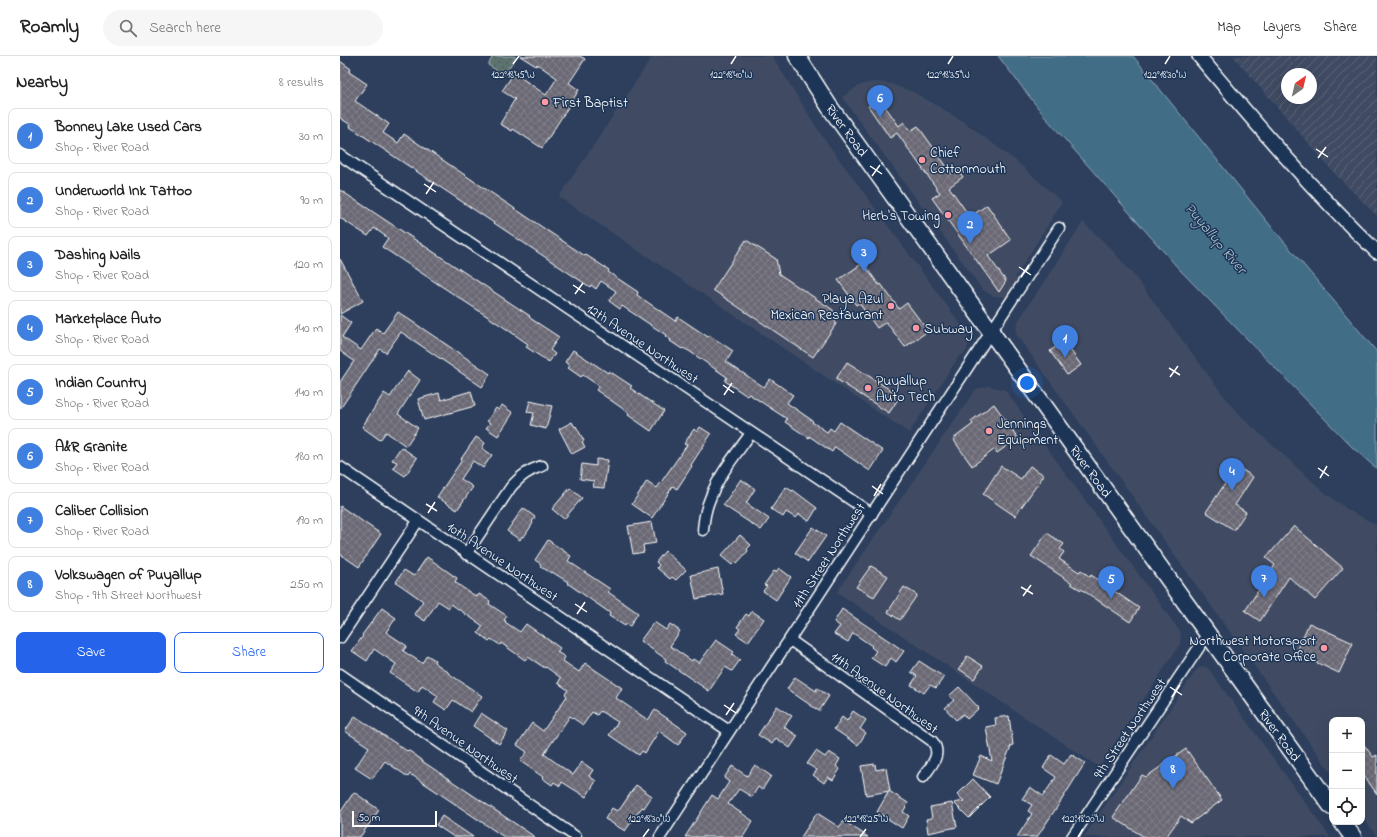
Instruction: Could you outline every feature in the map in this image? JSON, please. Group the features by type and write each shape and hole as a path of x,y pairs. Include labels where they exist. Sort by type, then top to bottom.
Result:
{"main road":[{"name":"River Road","path":"797,56 829,106 1329,803"},
{"path":"1344,825 1353,837"}],"street":[{"path":"1199,56 1270,141 1352,228 1377,252"},
{"name":"12th Avenue Northwest","path":"340,155 872,514"},
{"name":"11th Street Northwest","path":"660,837 1059,228"},
{"path":"703,530 707,506 711,495 717,483 751,433"},
{"path":"466,554 511,487 525,473 542,466"},
{"name":"10th Avenue Northwest","path":"340,467 466,554 729,731"},
{"path":"340,638 418,521"},
{"name":"9th Street Northwest","path":"1072,837 1208,634"},
{"name":"11th Avenue Northwest","path":"790,640 932,741 937,749 937,756 923,777"},
{"name":"9th Avenue Northwest","path":"340,674 576,837"}],"shaded area":[{"path":"653,56 772,56 822,136 964,329 968,339 968,347 964,354 959,356 909,433 559,197"},
{"path":"1233,56 1377,56 1377,216 1335,174"},
{"path":"874,82 891,84 913,92 968,125 1016,161 1062,202 1016,276 1016,286 1014,291 1005,297 993,296 982,289 842,97 860,85"},
{"path":"1083,222 1110,248 1132,273 1230,404 1247,422 1324,492 1348,510 1373,523 1377,527 1377,836 1365,820 1365,717 1329,717 1329,770 1016,334 1017,323"},
{"path":"989,386 1005,390 1181,633 1180,644 1099,767 837,592 976,389"},
{"path":"1203,666 1208,668 1330,837 1084,837 1197,669"}],"green space":[{"path":"493,56 516,57 504,75 488,65"}],"water":[{"name":"Puyallup River","path":"998,56 1133,56 1270,225 1377,352 1377,469 1352,447 1179,269 1046,118"}],"building":[{"name":"First Baptist","path":"520,56 580,56 585,59 569,83 579,90 542,148 513,129 512,131 500,124 515,99 502,91 514,73 546,95 557,78 537,64 536,66"},
{"path":"340,61 351,69 349,72 367,84 355,101 389,124 383,133 398,143 404,134 585,256 586,255 609,270 608,272 638,292 637,295 675,321 678,317 708,337 709,335 733,351 726,362 764,387 770,379 793,395 787,403 827,432 830,428 834,431 840,422 883,451 870,471 835,447 832,452 809,436 809,438 785,422 787,419 749,394 747,396 725,381 727,377 689,351 683,348 682,349 670,341 671,340 665,336 666,335 622,306 620,309 609,301 616,291 601,281 596,289 591,285 590,287 350,127 351,125 340,118"},
{"path":"879,98 899,126 904,122 910,131 918,126 952,174 958,170 963,177 949,187 970,217 987,205 1011,240 988,256 1006,281 999,292 932,198 940,193 897,133 890,138 868,106"},
{"path":"340,190 530,316 529,317 533,320 559,337 550,350 555,354 549,362 526,347 528,344 508,330 382,247 388,238 374,228 368,236 340,218"},
{"path":"746,240 776,259 779,274 833,310 836,324 813,357 713,290"},
{"path":"340,259 363,301 340,314"},
{"path":"863,263 879,285 881,284 899,309 907,303 928,331 905,347 886,322 877,328 859,303 856,305 838,280"},
{"path":"398,312 490,374 482,387 401,332 386,353 380,349 340,409 340,382 354,361 340,351 340,315 351,323 342,337 361,350 376,328 383,333"},
{"path":"1064,341 1081,365 1067,375 1050,351"},
{"path":"573,350 608,373 609,371 632,386 630,388 664,411 651,431 628,415 629,413 596,390 599,386 583,375 581,377 568,368 570,366 565,362"},
{"name":"Puyallup Auto Tech","path":"847,362 900,396 889,413 836,379"},
{"path":"408,371 420,380 398,414 418,428 406,446 386,432 380,440 362,427 384,393 390,397"},
{"path":"471,391 475,406 424,420 418,399 439,393 441,400"},
{"path":"530,401 552,406 546,429 531,425 534,413 527,412"},
{"name":"Jennings Equipment","path":"994,404 1018,438 997,453 995,449 972,466 953,439 973,424 971,421"},
{"path":"502,405 513,413 498,436 486,428 490,423 487,421 496,408 499,410"},
{"path":"572,422 575,427 576,426 584,441 582,442 585,447 572,454 559,429"},
{"path":"700,427 711,434 677,489 673,486 652,518 632,504 647,481 657,488 687,445 684,444 694,429 697,432"},
{"path":"476,437 485,443 482,448 492,455 483,468 473,461 461,479 473,487 457,510 437,497"},
{"path":"401,447 417,458 405,476 393,468 397,462 392,460"},
{"path":"596,459 608,460 604,488 593,487 594,481 580,479 582,464 596,466"},
{"path":"1001,466 1021,479 1030,466 1044,475 1015,516 983,494"},
{"path":"1237,466 1253,477 1235,505 1246,512 1234,530 1206,512"},
{"path":"741,479 755,489 746,503 769,519 761,530 723,505"},
{"path":"786,487 792,491 793,490 817,508 809,521 799,514 796,518 786,512 783,517 771,509"},
{"path":"570,488 582,498 564,519 552,509"},
{"path":"340,506 381,534 359,567 340,554"},
{"path":"523,508 535,517 524,537 522,536 520,540 507,531"},
{"path":"652,522 656,543 643,545 644,552 633,554 628,526"},
{"path":"1294,526 1343,568 1315,600 1289,577 1260,621 1245,611 1275,565 1266,558"},
{"path":"813,527 826,536 808,562 795,553"},
{"path":"1047,533 1064,544 1060,549 1064,552 1059,559 1079,572 1081,570 1090,577 1091,575 1139,608 1130,622 1031,556"},
{"path":"740,535 751,545 747,549 748,551 737,563 735,562 732,565 721,556"},
{"path":"548,540 571,556 568,561 610,589 608,592 638,613 630,626 626,624 625,626 609,616 610,613 567,583 568,582 540,566 541,564 535,560"},
{"path":"665,551 686,570 676,580 672,577 670,579 657,568 659,565 656,562"},
{"path":"427,557 457,578 455,582 463,588 477,597 479,594 490,601 489,604 507,616 504,620 506,621 505,622 520,632 526,624 560,648 557,652 565,657 563,661 579,672 585,663 622,688 616,698 648,720 655,710 687,732 678,745 659,731 645,753 642,751 639,755 609,735 618,722 600,711 597,715 592,712 583,725 570,716 544,754 573,775 582,762 593,770 589,776 596,781 586,797 562,782 560,786 554,782 552,785 542,778 543,777 520,761 527,752 517,745 532,723 543,731 567,696 565,694 568,690 558,683 561,678 546,667 545,668 528,657 525,660 501,643 500,645 491,639 489,641 478,633 483,626 451,604 449,608 438,601 425,621 414,614 423,601 396,582 404,570 414,576"},
{"path":"871,566 888,576 874,597 856,587"},
{"path":"779,568 791,577 776,600 763,591 767,586 764,585 774,571 776,572"},
{"path":"718,569 723,594 696,599 691,575"},
{"path":"904,587 917,595 900,620 888,612"},
{"path":"382,608 396,618 386,632 407,646 403,651 422,663 427,655 435,660 434,662 448,673 482,696 471,712 453,700 446,710 434,702 438,696 422,685 418,692 390,673 396,664 374,649 367,661 352,651"},
{"path":"842,609 904,651 896,662 891,658 885,667 871,658 876,651 871,647 872,646 853,633 848,642 834,634 840,626 834,622"},
{"path":"752,611 764,619 748,642 736,634 740,629 737,627 746,614 749,616"},
{"path":"654,622 666,630 670,624 680,631 670,646 692,661 693,659 699,663 716,640 734,652 732,654 740,660 732,671 725,667 709,691 665,661 666,659 640,641"},
{"name":"Northwest Motorsport Corporate Office","path":"1309,623 1353,643 1339,673 1296,653"},
{"path":"967,656 983,666 974,679 959,669"},
{"path":"919,661 944,677 936,688 930,685 924,693 911,685 917,676 911,672"},
{"path":"795,677 816,691 817,688 829,696 819,711 787,689"},
{"path":"959,687 979,708 967,719 963,714 956,720 945,708 954,700 949,696"},
{"path":"777,706 792,716 784,727 798,736 790,748 776,738 772,744 758,735"},
{"path":"853,711 866,720 860,729 866,733 858,745 834,729 842,717 847,721"},
{"path":"481,713 508,731 499,744 473,726"},
{"path":"355,716 407,751 408,750 535,837 504,837 412,775 410,774 408,777 385,761 372,779 355,768 369,747 345,731"},
{"path":"1009,716 1013,745 1011,746 996,784 973,775 981,756 992,761 986,727 996,725 995,718"},
{"path":"1365,746 1373,757 1377,755 1377,794 1365,777"},
{"path":"1186,749 1222,800 1191,823 1181,816 1166,837 1144,837 1113,817 1142,775 1146,777"},
{"path":"816,751 825,757 829,752 840,759 836,766 840,769 833,780 828,777 824,783 813,775 817,770 807,764"},
{"path":"1071,754 1085,763 1061,801 1037,837 1017,837 1032,814 1028,811 1032,805 1022,799 1030,787 1043,796 1056,777 1043,768 1051,755 1064,764"},
{"path":"875,764 876,770 886,768 890,791 866,795 861,766"},
{"path":"755,765 771,776 762,790 758,787 752,797 739,789 728,804 753,821 743,837 685,837 712,795 718,799 729,782 724,778 732,766 747,776"},
{"path":"973,779 990,797 969,818 954,803 964,801 957,795"},
{"path":"636,785 652,796 625,831 605,819 612,808 617,811 620,809"},
{"path":"889,791 908,803 903,812 909,816 902,828 877,812"},
{"path":"354,792 379,810 360,837 340,837 340,813"},
{"path":"952,803 957,827 928,833 926,819 932,818 930,807"},
{"path":"817,813 839,827 844,821 868,837 801,837"},
{"path":"442,816 473,837 454,837 436,825"}],"place":[{"name":"First Baptist","path":"545,102"},
{"name":"A&R Granite","path":"880,118"},
{"name":"Chief Cottonmouth","path":"922,160"},
{"name":"Herb's Towing","path":"948,215"},
{"name":"Underworld Ink Tattoo","path":"970,244"},
{"name":"Dashing Nails","path":"864,272"},
{"name":"Playa Azul Mexican Restaurant","path":"891,306"},
{"name":"Subway","path":"916,328"},
{"name":"Bonney Lake Used Cars","path":"1065,358"},
{"name":"Puyallup Auto Tech","path":"868,388"},
{"name":"Jennings Equipment","path":"989,431"},
{"name":"Marketplace Auto","path":"1232,491"},
{"name":"Caliber Collision","path":"1264,598"},
{"name":"Indian Country","path":"1111,599"},
{"name":"Northwest Motorsport Corporate Office","path":"1324,648"},
{"name":"Volkswagen of Puyallup","path":"1173,789"}]}
